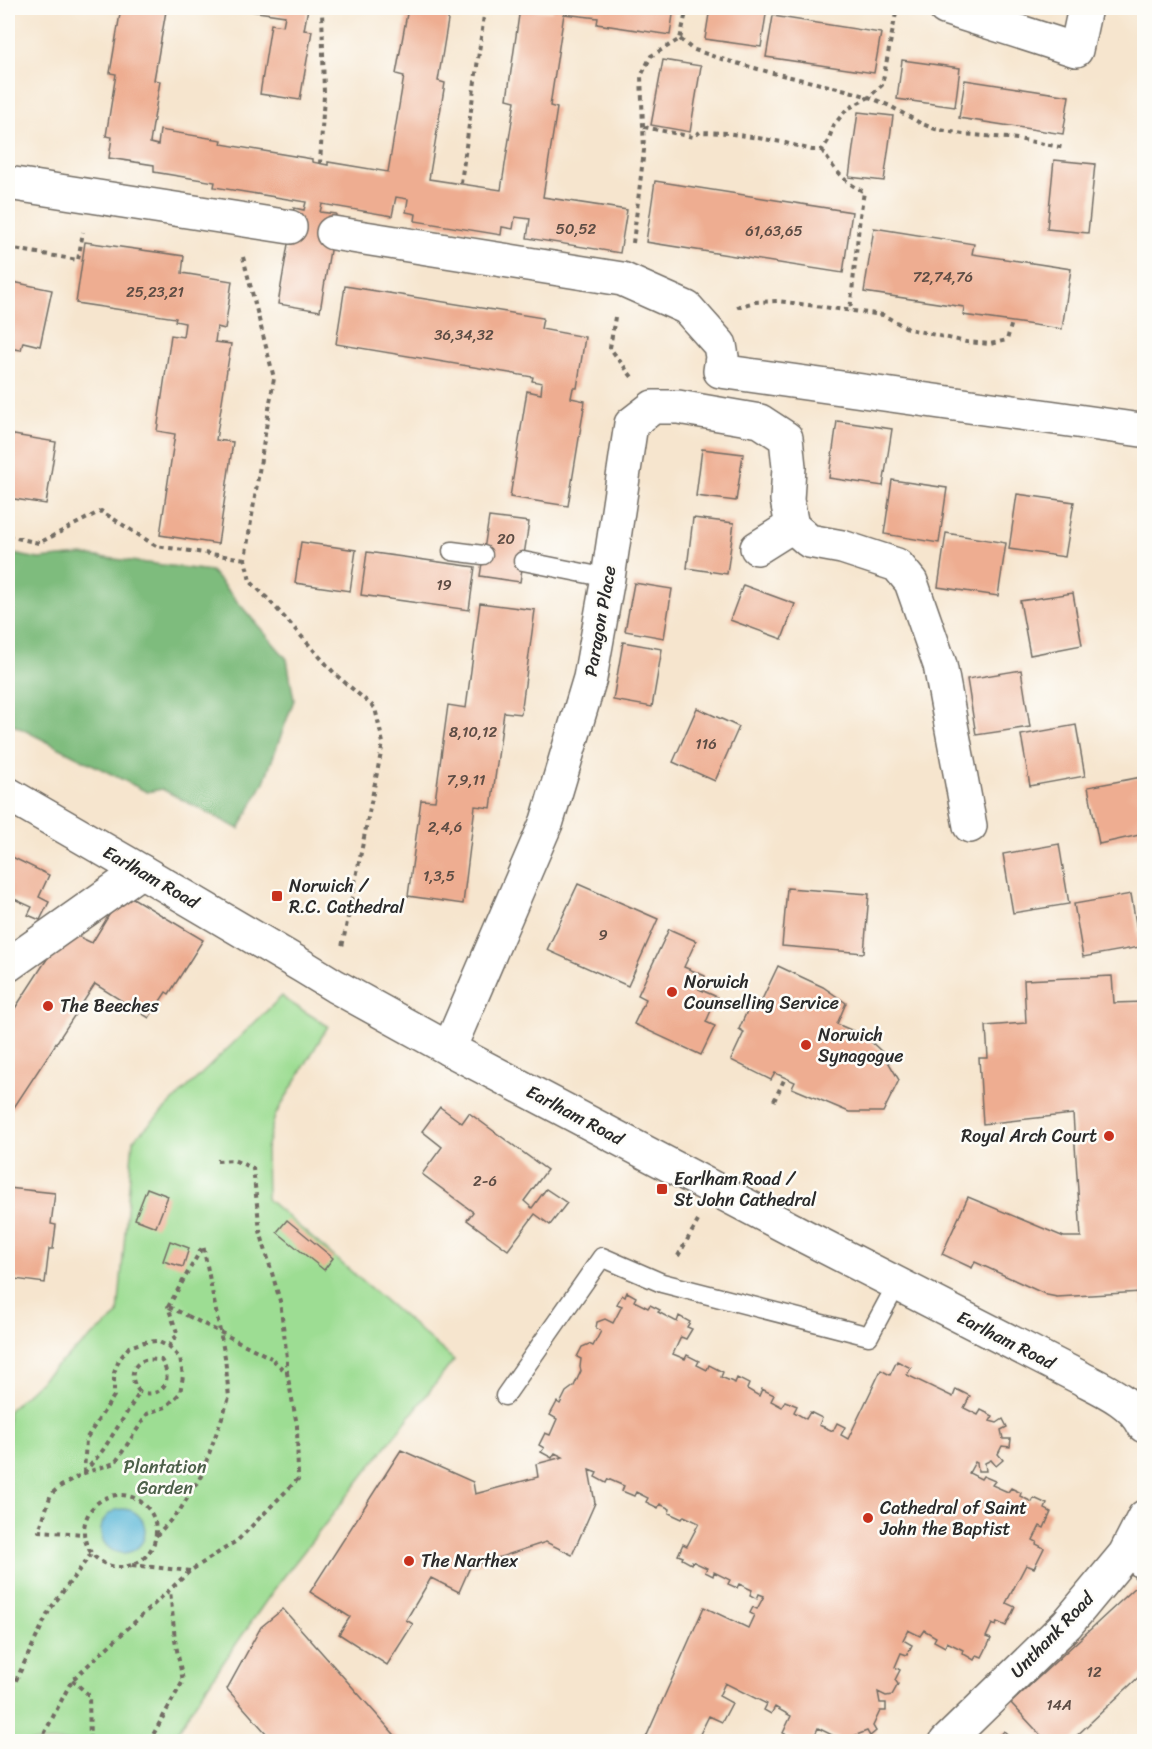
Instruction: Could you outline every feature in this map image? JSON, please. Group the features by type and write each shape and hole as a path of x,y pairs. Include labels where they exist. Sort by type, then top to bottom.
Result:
{"street":[{"path":"945,8 1076,50 1085,8"},
{"path":"8,183 290,227"},
{"path":"333,233 622,279 687,308 720,345 722,357 720,371 1142,430"},
{"name":"Paragon Place","path":"449,1048 547,821 590,678 608,578 631,423 653,407 678,407 760,421 786,438 789,467 788,500 792,526"},
{"path":"757,548 792,526 809,541 842,547 897,565 910,582 940,665 970,826"},
{"name":"Earlham Road","path":"8,794 335,986 716,1189 1089,1382 1123,1402 1141,1418 1144,1426"},
{"path":"8,965 141,871"},
{"name":"Unthank Road","path":"946,1742 1066,1624 1135,1563 1144,1517"}],"lane":[{"path":"452,551 483,555"},
{"path":"523,561 608,578"},
{"path":"505,1396 602,1257 662,1283 869,1336 897,1284"}],"path":[{"path":"320,164 324,95 322,8"},
{"path":"461,183 485,8"},
{"path":"622,279 629,269 644,150 640,76 651,56 680,39 687,8"},
{"path":"822,150 834,125 846,110 868,98 882,85 897,8"},
{"path":"680,39 692,50 718,58 846,90 890,106 935,129 1018,139 1065,148"},
{"path":"644,127 693,137 700,132 727,133 822,150"},
{"path":"822,150 834,169 848,184 864,192 850,310"},
{"path":"8,248 78,260 85,195"},
{"path":"233,218 274,378 245,559 250,581 336,675 375,708 383,743 335,986"},
{"path":"687,308 729,309 755,302 778,301 883,315 909,330 966,342 990,344 1007,340 1012,322"},
{"path":"8,536 39,543 101,512 156,546 245,559"},
{"path":"774,1101 785,1078"},
{"path":"40,1742 72,1680 190,1571 238,1540 298,1479 297,1425 287,1373 280,1301 260,1231 253,1168 233,1160 217,1161"},
{"path":"662,1283 716,1189"},
{"path":"156,1536 180,1510 201,1476 229,1398 225,1357 203,1245 168,1307 178,1335 169,1347"},
{"path":"168,1307 271,1358 287,1373"},
{"path":"84,1473 86,1439 114,1396 114,1373 119,1360 129,1347 144,1342 157,1341 169,1347 180,1358 183,1376 180,1393 166,1407 148,1413 115,1463 84,1473 51,1494 39,1531 84,1534"},
{"path":"145,1360 161,1360 166,1367 168,1378 165,1385 156,1393 140,1392 134,1385 132,1375 137,1364 145,1360"},
{"path":"84,1473 103,1450 140,1392"},
{"path":"131,1565 145,1558 152,1548 156,1536 155,1522 151,1513 145,1504 133,1497 120,1495 102,1500 89,1513 84,1534 92,1554 109,1565 190,1571"},
{"path":"8,1697 50,1609 92,1554"},
{"path":"149,1742 183,1681 175,1640 170,1589"},
{"path":"72,1680 89,1695 90,1742"}],"green space":[{"path":"8,553 39,559 82,555 211,571 287,659 294,700 264,782 239,829 162,789 147,792 8,722"},
{"name":"Plantation Garden","path":"282,996 328,1026 275,1116 266,1149 267,1199 454,1360 275,1588 196,1702 172,1741 8,1742 8,1411 55,1367 118,1315 133,1140"}],"water":[{"path":"123,1509 139,1515 145,1531 139,1547 123,1553 107,1547 101,1531 107,1515"}],"building":[{"path":"8,8 11,8 9,23 8,22"},
{"path":"121,8 154,8 166,11 154,80 160,81 150,143 158,145 160,130 222,140 221,144 312,159 312,162 328,165 328,162 388,172 404,76 396,74 408,8 450,8 438,81 445,83 429,179 501,190 515,101 507,99 520,8 552,12 553,8 674,8 670,35 597,24 598,18 564,14 550,106 557,108 543,197 627,210 620,253 527,238 530,219 515,217 513,229 502,227 501,235 415,221 416,214 406,212 408,199 396,197 392,216 322,204 320,212 336,214 320,311 278,304 294,208 304,210 306,202 214,187 215,182 154,172 154,165 109,158 112,137 106,136 116,74 110,73"},
{"path":"236,8 308,8 304,30 312,31 300,100 260,94 271,24 283,26 285,16"},
{"path":"710,8 767,8 761,47 705,39"},
{"path":"773,16 881,33 874,73 766,57"},
{"path":"663,60 701,66 690,132 651,125"},
{"path":"902,60 960,68 955,107 897,99"},
{"path":"965,80 1069,96 1063,134 959,118"},
{"path":"858,112 893,116 884,181 849,177"},
{"path":"1054,160 1095,164 1088,233 1047,229"},
{"path":"655,181 852,212 843,273 646,242"},
{"path":"874,228 974,244 972,254 1071,269 1062,329 963,315 964,307 864,292"},
{"path":"85,242 184,256 182,273 232,281 225,329 217,327 215,342 231,344 216,440 233,442 218,544 160,535 175,434 157,431 171,335 183,337 185,323 175,321 176,318 76,303"},
{"path":"8,281 52,290 40,346 23,342 21,350 8,348"},
{"path":"345,286 543,318 541,329 585,337 577,388 573,388 571,398 585,401 568,506 510,497 527,391 541,394 542,383 532,381 533,377 336,344"},
{"path":"837,421 892,429 883,486 829,478"},
{"path":"8,434 56,442 46,504 8,498"},
{"path":"702,449 743,454 736,501 696,496"},
{"path":"892,480 947,488 939,543 884,534"},
{"path":"1017,494 1074,502 1065,557 1009,549"},
{"path":"489,517 529,522 520,582 480,576"},
{"path":"693,518 734,523 727,574 687,568"},
{"path":"946,533 1006,543 998,596 938,587"},
{"path":"301,542 356,550 350,591 295,583"},
{"path":"367,552 475,567 469,610 361,595"},
{"path":"634,583 672,589 664,638 625,631"},
{"path":"743,585 795,604 782,639 730,620"},
{"path":"1073,593 1082,645 1030,655 1020,601"},
{"path":"480,603 535,610 521,714 504,712 491,808 475,806 463,904 408,896 421,800 435,801 448,705 466,708"},
{"path":"623,642 662,649 652,707 613,700"},
{"path":"1021,670 1030,727 976,735 967,679"},
{"path":"697,708 739,727 715,781 673,762"},
{"path":"1076,725 1085,776 1030,786 1021,735"},
{"path":"1142,777 1144,834 1099,844 1088,787"},
{"path":"1059,844 1069,904 1013,913 1003,854"},
{"path":"8,855 49,875 39,897 49,902 40,920 28,915 32,907 12,898 8,908"},
{"path":"578,884 658,919 628,986 547,950"},
{"path":"787,888 869,894 864,953 782,946"},
{"name":"The Beeches","path":"123,892 203,940 169,994 166,992 149,1018 95,984 13,1109 8,1105 8,1019 47,959 71,933 92,943"},
{"path":"1131,894 1140,947 1083,957 1074,904"},
{"name":"Norwich Counselling Service","path":"669,929 696,941 684,967 705,976 699,989 717,997 706,1022 715,1026 701,1055 634,1024 646,999 638,995"},
{"name":"Norwich Synagogue","path":"778,966 823,987 846,1003 837,1024 865,1036 883,1053 899,1080 883,1112 849,1112 792,1088 795,1082 775,1073 771,1080 731,1060 744,1032 739,1029 748,1009 756,1012"},
{"name":"Royal Arch Court","path":"1112,976 1114,1003 1144,1002 1144,1309 1141,1292 1057,1297 1047,1295 975,1262 972,1268 942,1254 968,1197 1064,1237 1081,1237 1073,1114 983,1124 979,1058 988,1058 986,1026 1026,1023 1024,980"},
{"path":"440,1107 462,1123 469,1113 547,1170 524,1201 532,1208 546,1189 567,1203 550,1225 535,1214 508,1250 467,1220 473,1212 422,1174 442,1147 422,1131"},
{"path":"8,1188 55,1193 51,1224 56,1225 53,1249 49,1249 45,1283 15,1279 14,1294 8,1293"},
{"path":"147,1188 168,1196 156,1227 135,1219"},
{"path":"287,1220 333,1258 324,1270 277,1232"},
{"path":"170,1241 189,1248 183,1267 163,1261"},
{"name":"Cathedral of Saint John the Baptist","path":"627,1292 636,1297 634,1301 648,1308 650,1305 677,1322 679,1316 690,1322 687,1327 692,1329 686,1339 681,1337 673,1354 685,1359 687,1355 699,1361 697,1365 707,1370 709,1365 723,1372 721,1377 735,1383 737,1378 749,1384 747,1389 759,1396 762,1389 774,1395 771,1401 782,1407 785,1401 797,1406 794,1412 806,1419 810,1412 822,1418 819,1425 833,1431 837,1423 845,1427 841,1435 848,1439 881,1370 890,1375 897,1361 911,1368 907,1375 953,1397 956,1389 970,1396 964,1408 978,1415 981,1410 993,1416 990,1421 997,1423 1003,1419 1007,1427 1001,1430 1003,1439 1011,1439 1010,1447 1002,1446 998,1454 1003,1460 996,1466 991,1460 985,1463 986,1471 978,1471 975,1462 969,1473 981,1479 983,1476 995,1481 992,1485 1008,1492 1011,1488 1032,1502 1034,1498 1047,1504 1045,1509 1051,1512 1044,1528 1040,1526 1033,1540 1044,1548 1034,1568 1026,1565 1006,1603 1015,1607 1006,1626 997,1622 996,1626 992,1624 986,1637 991,1639 982,1657 977,1655 974,1660 962,1653 963,1650 947,1642 945,1647 934,1641 936,1637 924,1630 920,1636 908,1630 903,1640 912,1645 907,1655 901,1653 895,1667 900,1670 895,1680 898,1684 892,1695 886,1696 878,1692 880,1703 886,1703 886,1711 880,1711 873,1726 876,1731 870,1736 867,1731 854,1736 858,1739 856,1742 846,1742 818,1728 812,1742 800,1742 783,1733 791,1716 775,1707 771,1714 764,1710 767,1704 725,1683 719,1696 732,1703 722,1722 709,1716 696,1742 644,1742 704,1607 748,1628 754,1615 750,1613 753,1607 757,1609 764,1596 759,1594 757,1599 750,1595 752,1590 739,1584 737,1588 728,1584 730,1580 714,1572 713,1576 705,1572 707,1568 692,1561 691,1564 678,1555 683,1544 687,1546 699,1523 684,1516 682,1519 669,1513 670,1509 660,1504 658,1508 646,1502 648,1498 636,1492 634,1496 622,1491 624,1486 608,1479 606,1483 595,1477 597,1473 589,1470 595,1503 572,1555 546,1542 470,1567 459,1592 431,1578 406,1620 413,1624 387,1665 339,1634 350,1617 310,1592 401,1450 473,1482 475,1494 538,1477 536,1464 563,1457 555,1453 552,1458 541,1452 544,1448 539,1445 545,1433 550,1435 557,1419 550,1415 557,1402 560,1404 566,1392 574,1386 581,1371 581,1359 577,1357 582,1347 589,1344 593,1346 601,1331 596,1328 597,1322 605,1319 613,1323 622,1306 617,1304 622,1295 625,1297"},
{"path":"1137,1586 1144,1593 1144,1672 1070,1742 1047,1742 1011,1703"},
{"path":"283,1609 401,1742 274,1742 227,1689 261,1627"},
{"path":"1004,1731 1015,1742 995,1742"}],"place":[{"name":"Norwich / R.C. Cathedral","path":"277,896"},
{"name":"Norwich Counselling Service","path":"672,992"},
{"name":"The Beeches","path":"48,1006"},
{"name":"Norwich Synagogue","path":"806,1045"},
{"name":"Royal Arch Court","path":"1109,1136"},
{"name":"Earlham Road / St John Cathedral","path":"662,1189"},
{"name":"Cathedral of Saint John the Baptist","path":"868,1518"},
{"name":"The Narthex","path":"409,1561"}]}
